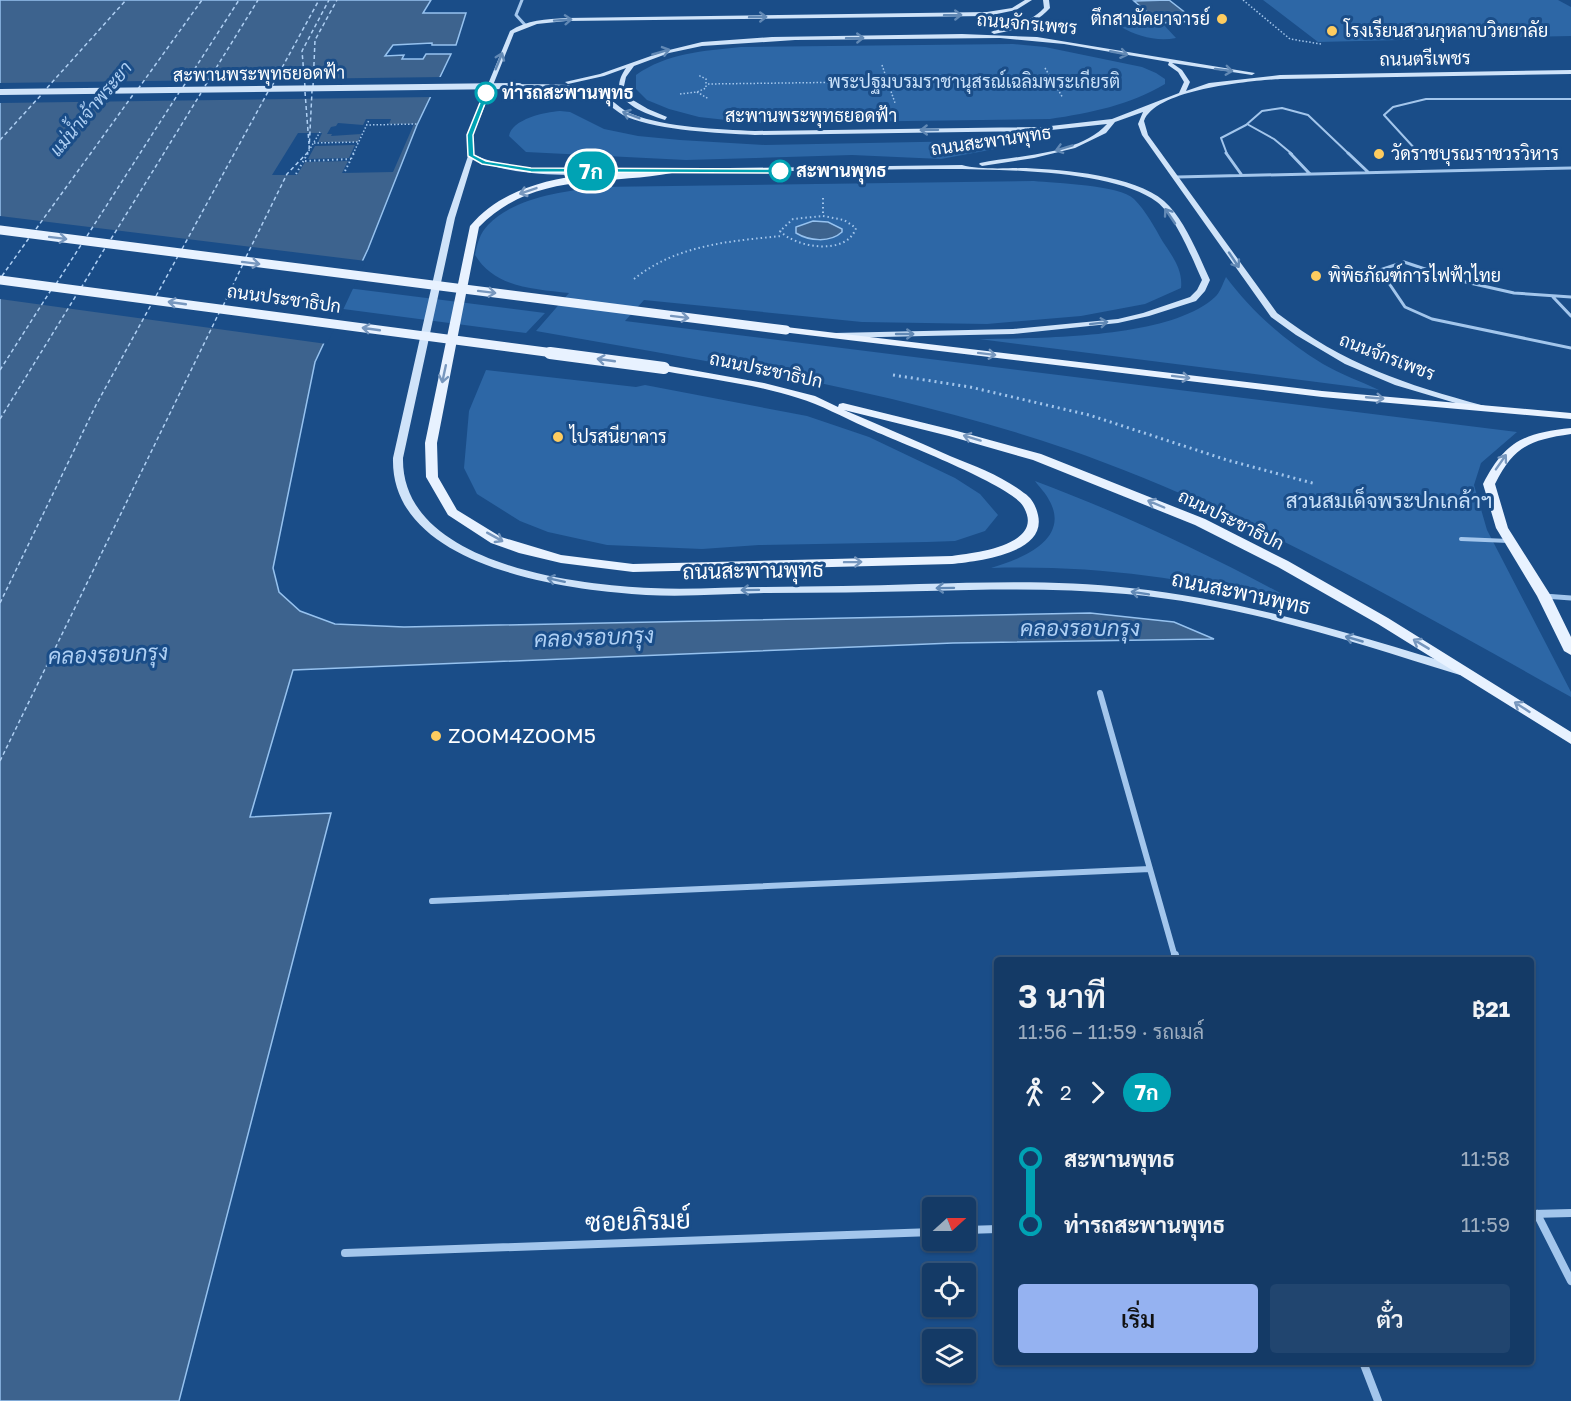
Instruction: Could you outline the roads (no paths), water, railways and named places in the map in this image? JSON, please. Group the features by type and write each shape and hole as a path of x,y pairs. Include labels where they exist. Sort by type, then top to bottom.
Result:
{"main road":[{"path":"525,26 549,21 600,19 987,14 1014,9 1029,0"},
{"name":"ถนนจักรเพชร","path":"933,37 988,32 1020,26 1044,12 1047,8 1046,0"},
{"name":"ถนนสะพานพุทธ","path":"525,26 517,29 509,37 470,135 471,156 451,218 398,458 398,479 406,499 422,522 440,538 498,564 538,576 642,592 1041,587 1130,591 1251,611 1321,629 1471,675"},
{"name":"ถนนจักรเพชร","path":"933,37 1035,39 1169,63"},
{"name":"สะพานพระพุทธยอดฟ้า","path":"519,86 596,78 681,47 756,39 933,37"},
{"path":"636,62 624,74 620,82 621,90 628,100 653,114 710,131"},
{"path":"1113,121 1182,94 1187,82 1180,71 1169,63"},
{"name":"ถนนตรีเพชร","path":"1169,63 1280,76"},
{"name":"ถนนตรีเพชร","path":"1182,94 1230,81 1280,76 1571,72"},
{"name":"สะพานพระพุทธยอดฟ้า","path":"0,92 519,86 581,89 598,94 628,115 653,122 710,131 755,133 1042,129 1113,121"},
{"name":"ถนนจักรเพชร","path":"1149,108 1141,116 1141,128 1275,315 1300,336 1348,365 1405,387 1482,408 1571,416"},
{"name":"ถนนสะพานพุทธ","path":"471,156 484,163 519,170 954,168 1064,149 1095,137 1108,129 1113,121"},
{"path":"825,335 996,332 1119,321 1193,299 1201,291 1206,280 1174,222 1160,202 1133,187 1068,175 954,168"},
{"path":"669,171 566,182 539,188 506,200 482,217 475,226 431,443 432,477 439,494 452,512 506,543 561,559 633,567 952,560 989,556 1026,536 1033,525 1030,507 1008,487 949,458 803,396"},
{"name":"ถนนประชาธิปก","path":"0,230 825,335 1322,394 1482,408"},
{"name":"ถนนประชาธิปก","path":"0,280 664,368 764,386 953,433 1037,457 1190,518 1283,564 1471,675 1571,739"},
{"path":"1571,431 1542,434 1521,442 1501,459 1489,484 1502,528 1546,602 1571,651"}],"street":[{"path":"522,0 516,15 525,26"},
{"path":"1546,602 1571,598"},
{"path":"1100,693 1175,957"},
{"path":"432,901 1150,869"},
{"path":"1571,1213 1534,1214 1571,1281"},
{"path":"976,1230 994,1229"},
{"name":"ซอยภิรมย์","path":"345,1253 922,1232"},
{"path":"1365,1365 1378,1401"}],"lane":[{"path":"1416,150 1384,115 1393,107 1426,99 1571,99"},
{"path":"1241,174 1225,151 1221,138 1228,131 1247,124 1255,114 1275,108 1296,110 1308,115 1368,172"},
{"path":"1247,124 1266,131 1281,142 1310,174"},
{"path":"1177,177 1571,168"},
{"path":"1571,297 1514,292 1461,281 1404,262 1380,270 1405,307 1432,319 1571,348"},
{"path":"1553,297 1571,316"},
{"path":"1461,539 1509,541"}],"water":[{"path":"0,0 431,0 423,13 466,13 456,45 432,45 432,43 393,45 385,56 404,55 402,59 423,59 426,54 451,54 417,125 368,249 315,362 273,568 279,592 300,611 335,624 404,627 1090,613 1174,622 1214,639 953,643 293,670 250,817 331,813 179,1401 0,1401"},
{"path":"1169,0 1196,21 1160,23 1134,1"},
{"path":"813,221 828,222 842,229 842,232 832,238 819,240 796,233 796,227"}],"place":[{"name":"ตึกสามัคยาจารย์","path":"1222,19"},
{"name":"โรงเรียนสวนกุหลาบวิทยาลัย","path":"1332,31"},
{"name":"ท่ารถสะพานพุทธ","path":"486,93"},
{"name":"วัดราชบุรณราชวรวิหาร","path":"1379,154"},
{"name":"สะพานพุทธ","path":"780,171"},
{"name":"พิพิธภัณฑ์การไฟฟ้าไทย","path":"1316,276"},
{"name":"ไปรสนียาคาร","path":"558,437"},
{"name":"ZOOM4ZOOM5","path":"436,736"}],"park label":[{"name":"พระปฐมบรมราชานุสรณ์เฉลิมพระเกียรติ","path":"974,82"},
{"name":"สวนสมเด็จพระปกเกล้าฯ","path":"1389,501"}],"water label":[{"name":"แม่น้ำเจ้าพระยา","path":"91,109"},
{"name":"คลองรอบกรุง","path":"1080,628"},
{"name":"คลองรอบกรุง","path":"594,637"},
{"name":"คลองรอบกรุง","path":"108,654"}]}
